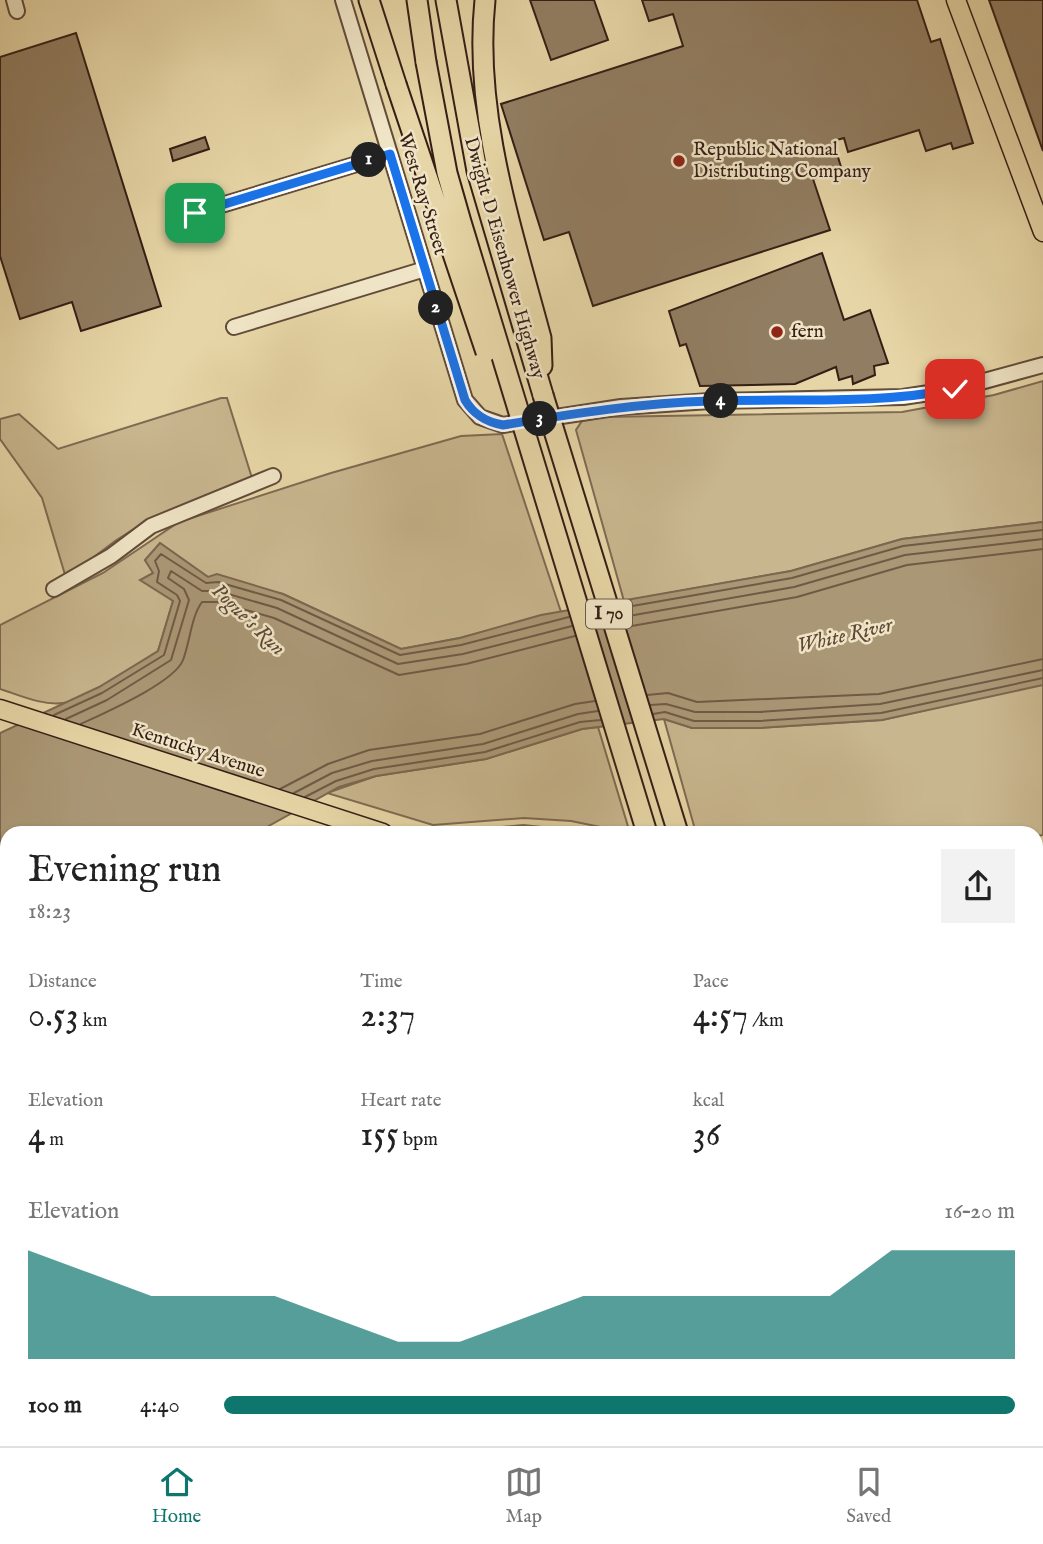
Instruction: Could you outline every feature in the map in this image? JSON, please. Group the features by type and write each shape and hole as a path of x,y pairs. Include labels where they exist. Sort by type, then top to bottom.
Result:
{"highway":[{"path":"369,0 483,344 553,531"},
{"name":"Dwight D Eisenhower Highway","path":"417,0 426,62 451,189 645,826"},
{"name":"Dwight D Eisenhower Highway","path":"446,0 477,171 676,826"},
{"path":"485,0 483,46 493,141 541,338 543,395"}],"main road":[{"path":"956,0 1043,232"},
{"name":"Kentucky Avenue","path":"0,709 361,826"}],"street":[{"name":"West Ray Street","path":"344,0 465,400 480,417 503,425 621,407 710,401 903,397 955,389 1043,365"},
{"path":"195,213 390,154"},
{"path":"234,327 425,270"},
{"path":"54,589 111,556 151,526 273,476"}],"shaded area":[{"path":"1043,381 1043,522 902,539 791,571 624,601 576,430 582,421 604,417 902,412 994,395"},
{"path":"227,398 252,478 150,519 115,541 66,578 42,498 0,439 0,419 19,414 58,449"},
{"path":"502,434 561,612 460,638 401,649 283,594 208,577 160,543 145,560 173,601 158,651 98,689 63,703 39,701 0,689 0,625 103,573 179,522 331,473 461,436"},
{"path":"1043,684 1043,826 694,826 664,719 692,728 760,728 882,720"},
{"path":"598,727 628,826 596,826 571,821 524,818 433,825 327,793 376,776 486,759 582,729"}],"water":[{"path":"1043,522 1043,685 882,720 760,728 692,728 664,719 582,729 486,759 376,776 339,787 269,826 0,826 0,733 99,687 158,651 173,601 140,580 153,573 145,560 160,543 208,577 217,574 283,594 401,649 460,638 541,615 791,571 902,539"}],"building":[{"path":"530,0 594,0 608,40 551,60"},
{"name":"Republic National Distributing Company","path":"642,0 917,0 931,42 940,39 973,143 953,149 951,143 926,151 919,130 848,152 844,138 833,141 842,170 813,179 830,230 593,306 569,232 544,240 501,104 683,46 673,14 649,21"},
{"path":"989,0 1043,0 1043,151"},
{"path":"76,33 161,306 81,331 72,302 20,319 0,256 0,57"},
{"path":"205,137 209,149 173,161 170,149"},
{"name":"fern","path":"822,253 844,320 870,310 888,363 874,366 875,375 853,384 852,376 839,380 836,367 795,384 700,386 686,344 680,346 669,311"}],"place":[{"name":"Republic National Distributing Company","path":"679,161"},
{"name":"fern","path":"777,332"}],"route":[{"path":"195,213 390,154 465,400 480,417 494,424 503,425 621,407 710,401 903,397 955,389"}],"water label":[{"name":"Pogue's Run","path":"248,620"},
{"name":"White River","path":"845,636"}]}
